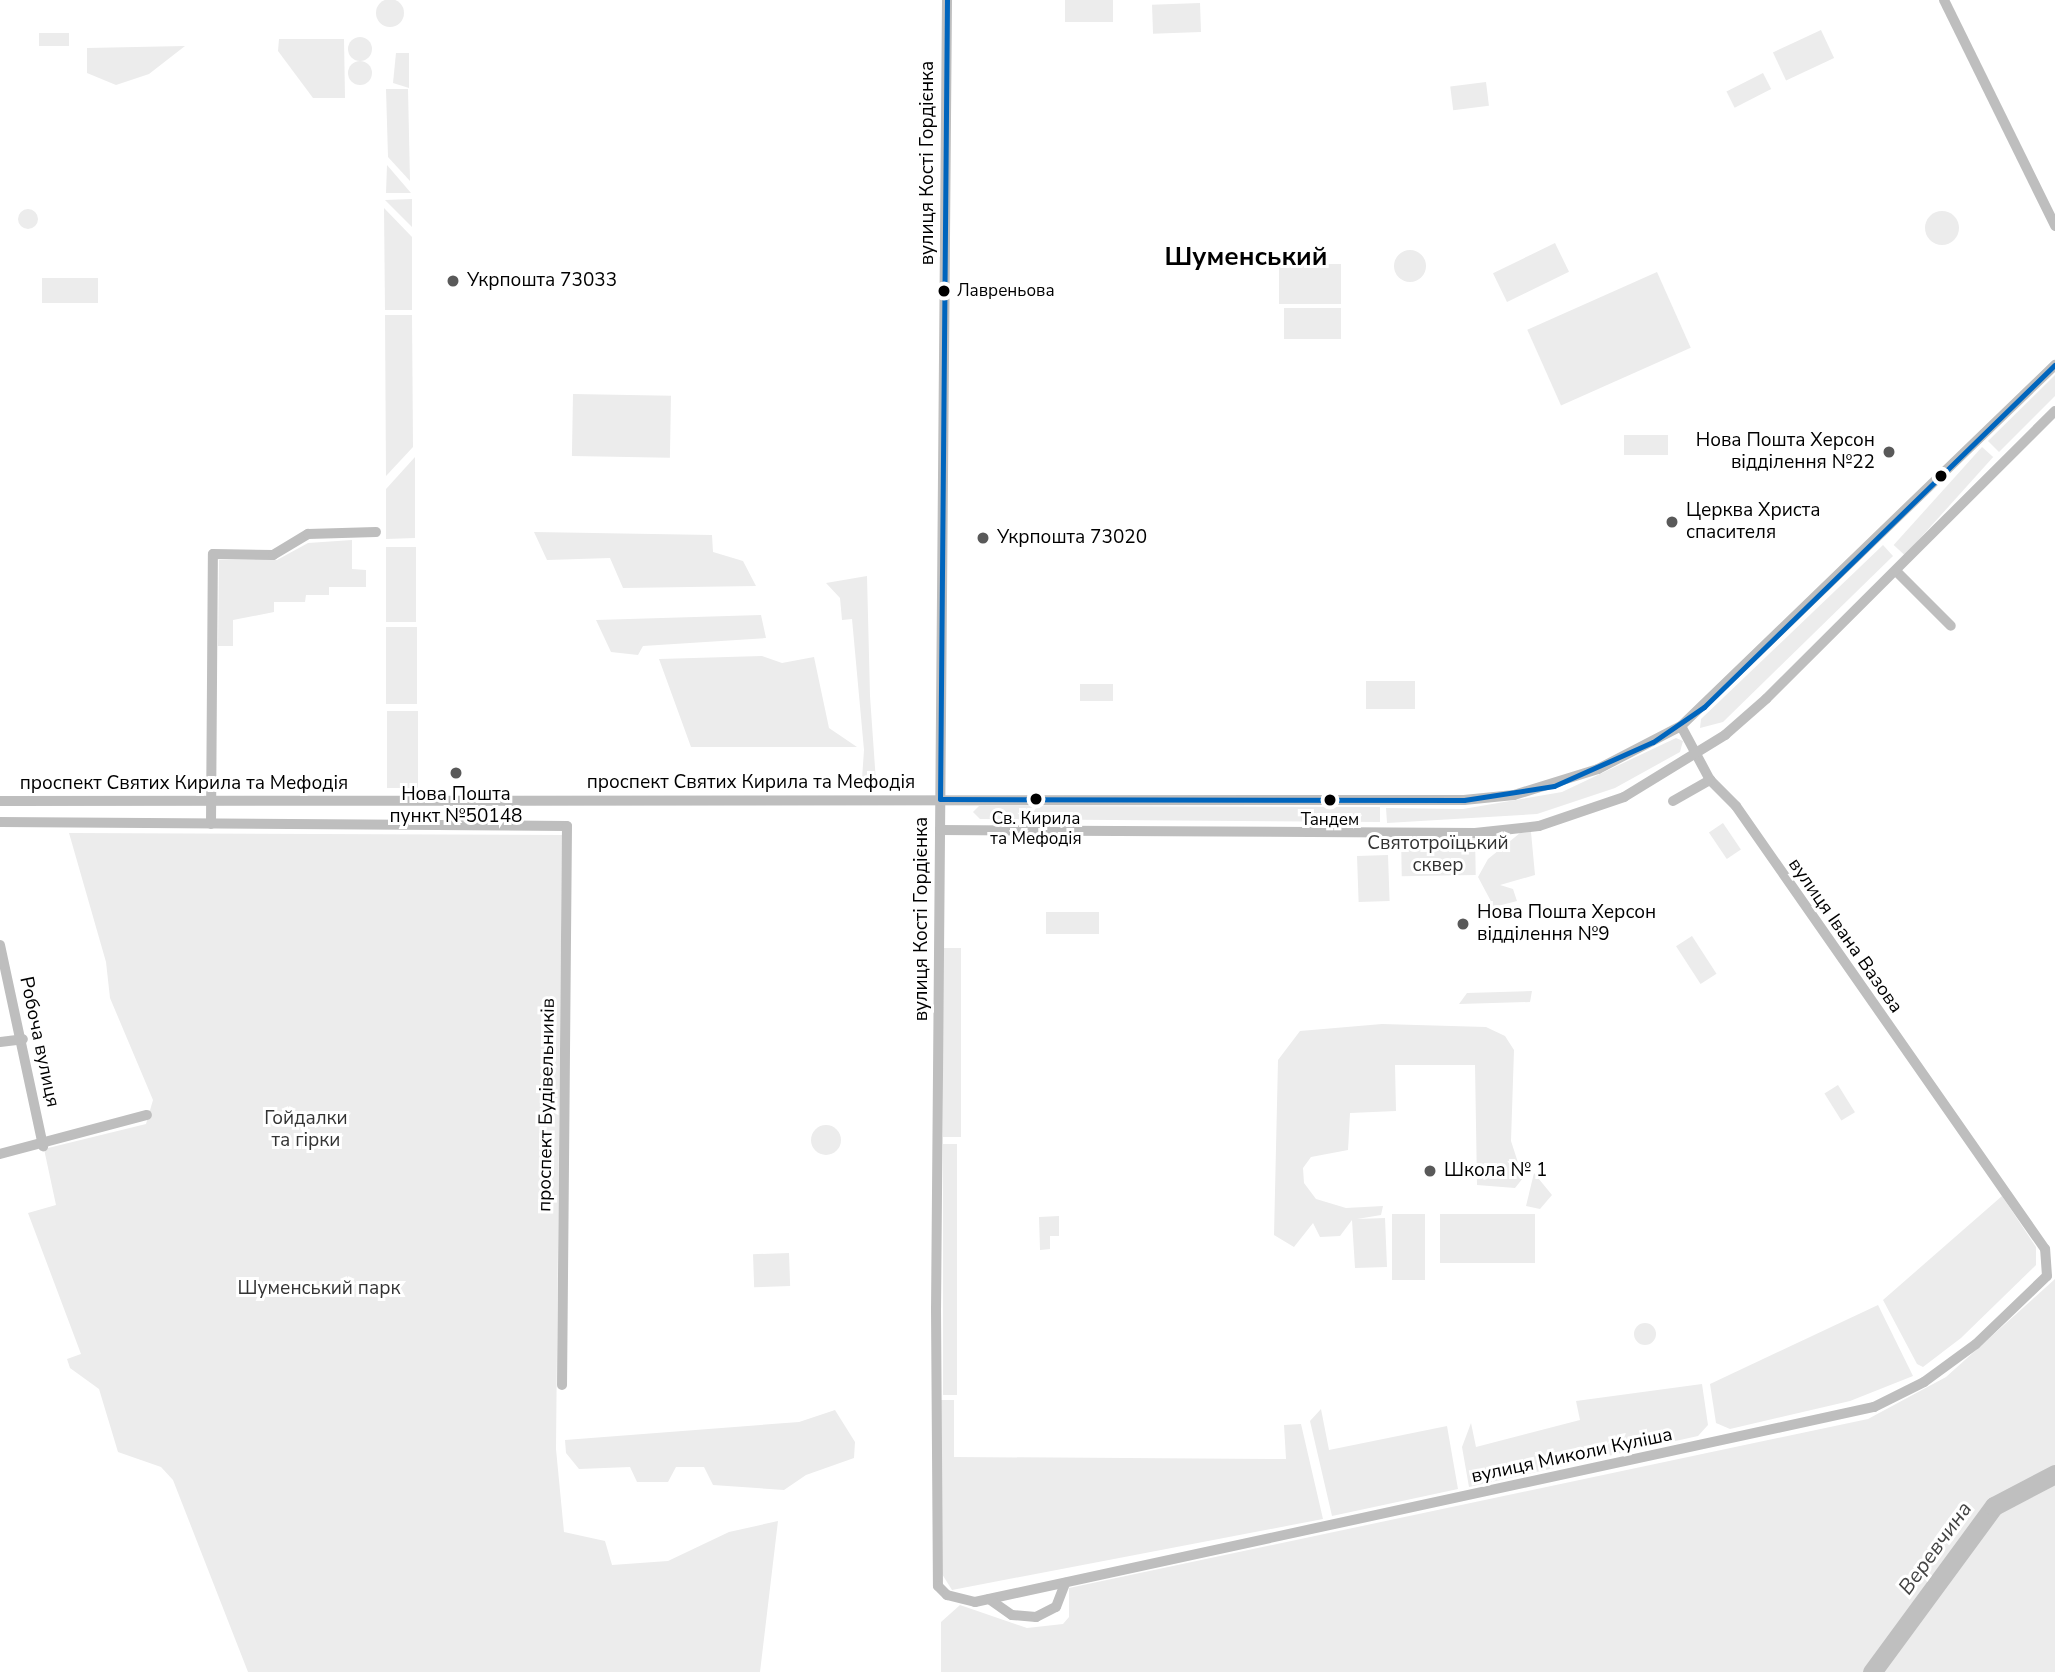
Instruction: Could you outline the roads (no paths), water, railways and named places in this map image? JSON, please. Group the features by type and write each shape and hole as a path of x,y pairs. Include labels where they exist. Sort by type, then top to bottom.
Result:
{"street":[{"name":"вулиця Кості Гордієнка","path":"937,1586 947,0"},
{"path":"1944,0 2055,226"},
{"name":"проспект Святих Кирила та Мефодія","path":"0,801 1464,800 1555,786 1681,726 2055,365"},
{"path":"940,830 1475,834 1539,826 1624,797 1693,753 1766,699 1898,572 2055,411"},
{"path":"0,822 211,824 214,554 273,555 308,534 376,533"},
{"path":"1898,572 1951,626"},
{"name":"вулиця Івана Вазова","path":"1681,726 1693,753 1710,780 1736,806 1987,1163"},
{"path":"1673,801 1710,780"},
{"name":"проспект Будівельників","path":"211,824 567,826 562,1385"},
{"name":"Робоча вулиця","path":"0,945 23,1039 43,1146"},
{"path":"0,1042 23,1039"},
{"path":"0,1154 43,1146 147,1115"},
{"name":"вулиця Миколи Куліша","path":"937,1586 964,1602 989,1599 1874,1407 1924,1382 1976,1344 2049,1271 2045,1249 1987,1163"},
{"path":"989,1599 1012,1615 1036,1617 1056,1607 1065,1583"}],"waterway":[{"name":"Веревчина","path":"1872,1672 1994,1506 2055,1474"}],"place":[{"name":"Укрпошта 73033","path":"453,281"},
{"name":"Лавреньова","path":"944,291"},
{"name":"Нова Пошта Херсон відділення №22","path":"1889,452"},
{"name":"Церква Христа спасителя","path":"1672,522"},
{"name":"Укрпошта 73020","path":"983,538"},
{"name":"Нова Пошта пункт №50148","path":"456,773"},
{"name":"Св. Кирила та Мефодія","path":"1036,799"},
{"name":"Тандем","path":"1330,800"},
{"name":"Нова Пошта Херсон відділення №9","path":"1463,924"},
{"name":"Школа № 1","path":"1430,1171"}],"district":[{"name":"Шуменський","path":"1246,257"}],"park label":[{"name":"Святотроїцький сквер","path":"1438,855"},
{"name":"Гойдалки та гірки","path":"306,1130"},
{"name":"Шуменський парк","path":"319,1289"}]}
